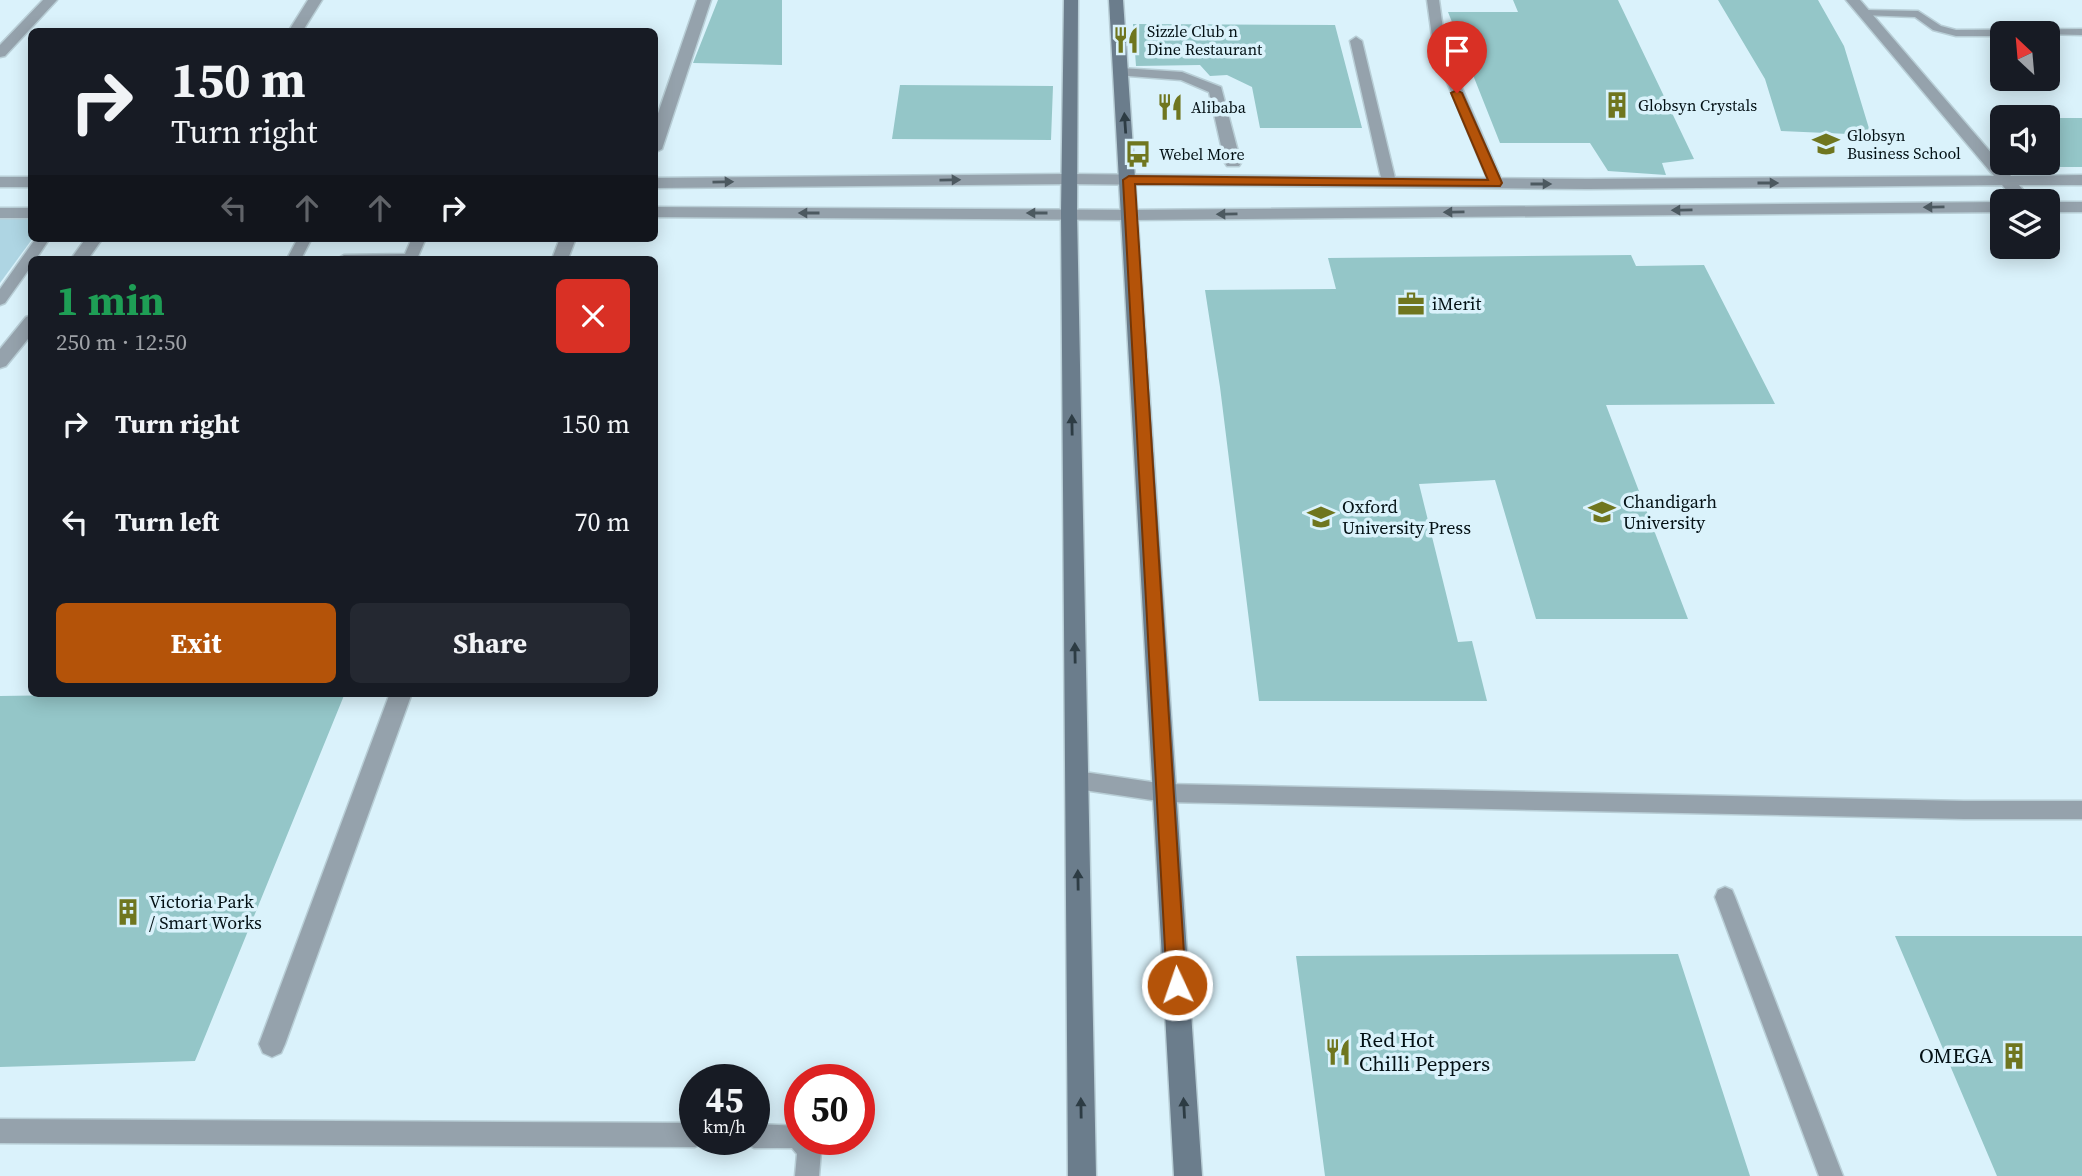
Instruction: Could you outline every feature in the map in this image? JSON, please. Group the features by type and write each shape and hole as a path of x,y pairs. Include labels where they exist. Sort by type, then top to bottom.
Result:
{"main road":[{"path":"1071,0 1068,179 1082,1176"},
{"path":"1116,0 1188,1176"}],"street":[{"path":"0,53 50,0"},
{"path":"298,28 315,0"},
{"path":"658,137 704,0"},
{"path":"1853,0 2015,189"},
{"path":"1121,72 1183,74 1200,79 1216,90 1233,163"},
{"path":"658,183 1068,179 1496,183 2082,180"},
{"path":"0,182 28,182"},
{"path":"2060,206 2082,206"},
{"path":"658,212 1129,215 1990,207"},
{"path":"0,213 28,213"},
{"path":"81,256 92,242"},
{"path":"0,362 28,326"},
{"path":"272,1044 400,697"}],"lane":[{"path":"1433,0 1440,51 1496,183"},
{"path":"1864,13 1918,14 1937,28 1956,33 2082,32"},
{"path":"1356,41 1389,182"},
{"path":"0,300 28,260"},
{"path":"1077,780 1165,793 1964,810 2082,810"},
{"path":"1725,898 1831,1176"},
{"path":"0,1131 679,1135"},
{"path":"807,1176 809,1155"}],"shaded area":[{"path":"0,214 28,214 30,242 0,283"}],"building":[{"path":"718,0 782,0 782,65 693,63"},
{"name":"Globsyn Crystals","path":"1513,0 1618,0 1694,159 1662,163 1666,175 1608,171 1590,143 1500,143 1448,12 1518,12"},
{"path":"1718,0 1818,0 1844,46 1871,135 1781,131 1765,79"},
{"path":"1133,24 1335,25 1362,128 1260,128 1252,87 1227,75 1210,76 1200,65 1136,66"},
{"path":"900,85 1053,86 1051,140 892,139"},
{"path":"2060,118 2082,118 2082,167 2060,167"},
{"path":"1631,255 1636,266 1704,265 1775,404 1606,405 1688,619 1536,619 1495,480 1419,484 1458,642 1472,641 1487,701 1259,701 1220,387 1205,290 1336,289 1328,258"},
{"name":"Victoria Park / Smart Works","path":"0,696 343,697 195,1061 0,1067"},
{"name":"OMEGA","path":"1895,936 2082,936 2082,1176 1997,1176"},
{"path":"1678,954 1750,1176 1325,1176 1296,956"}],"place":[{"name":"Sizzle Club n Dine Restaurant","path":"1126,40"},
{"name":"Globsyn Crystals","path":"1617,105"},
{"name":"Alibaba","path":"1170,107"},
{"name":"Globsyn Business School","path":"1826,144"},
{"name":"Webel More","path":"1138,154"},
{"name":"iMerit","path":"1411,304"},
{"name":"Chandigarh University","path":"1602,512"},
{"name":"Oxford University Press","path":"1321,517"},
{"name":"Victoria Park / Smart Works","path":"128,912"},
{"name":"Red Hot Chilli Peppers","path":"1338,1052"},
{"name":"OMEGA","path":"2014,1056"}],"route":[{"path":"1177,985 1129,180 1496,183 1457,93"}]}
